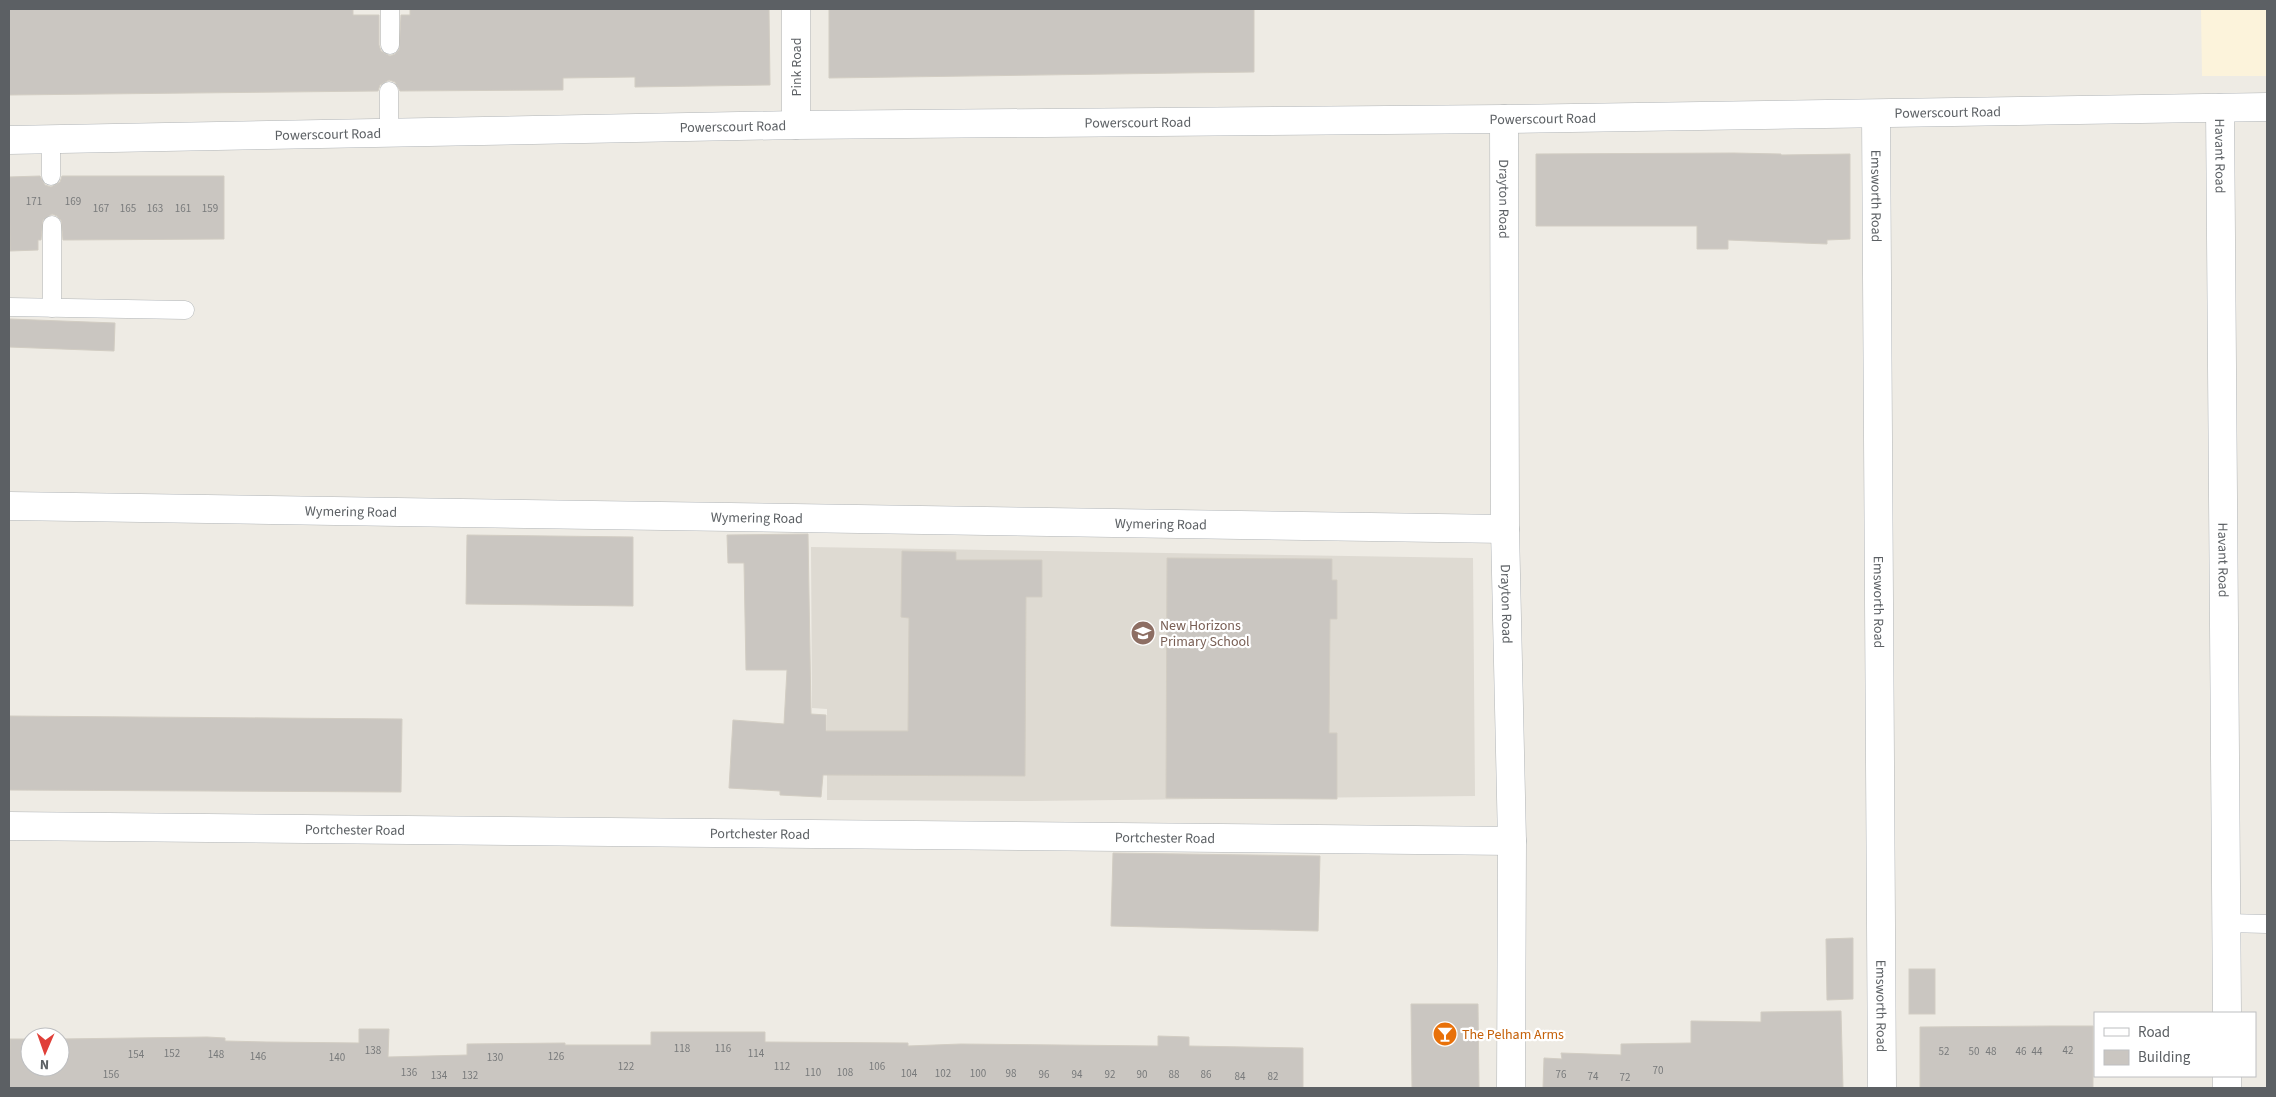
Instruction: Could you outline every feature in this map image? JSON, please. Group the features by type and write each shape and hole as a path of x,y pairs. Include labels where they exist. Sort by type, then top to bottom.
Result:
{"street":[{"name":"Pink Road","path":"796,9 796,125"},
{"name":"Powerscourt Road","path":"9,140 796,125 1504,119 2267,107"},
{"name":"Havant Road","path":"2220,108 2227,1012"},
{"name":"Emsworth Road","path":"1876,114 1882,1088"},
{"name":"Drayton Road","path":"1504,119 1505,529 1512,841 1511,1088"},
{"name":"Wymering Road","path":"9,506 1505,529"},
{"name":"Portchester Road","path":"9,826 1512,841"}],"lane":[{"path":"390,9 390,45"},
{"path":"389,91 389,134"},
{"path":"51,139 51,176"},
{"path":"52,225 52,308"},
{"path":"9,307 185,310"},
{"path":"2227,922 2267,924"}],"shaded area":[{"path":"2201,9 2267,9 2267,76 2202,76"},
{"name":"New Horizons Primary School","path":"811,547 1473,558 1475,796 1031,801 827,800 827,709 812,708"}],"building":[{"path":"9,9 353,9 353,15 379,15 379,45 381,51 390,56 399,50 401,15 410,15 410,9 769,9 770,85 635,87 635,77 563,78 563,90 400,91 395,82 389,80 380,85 378,91 9,95"},
{"path":"829,9 1254,9 1254,72 829,78"},
{"path":"1734,153 1781,155 1850,154 1850,239 1827,240 1827,244 1728,240 1728,249 1697,249 1697,226 1536,226 1536,154"},
{"path":"40,176 45,185 51,187 60,182 62,176 224,176 224,239 63,240 61,220 52,214 43,220 41,240 38,240 38,250 10,251 9,177"},
{"path":"9,319 115,323 114,351 9,347"},
{"path":"808,534 811,714 826,715 826,731 908,731 909,618 901,617 902,551 956,552 956,560 1042,560 1042,597 1026,597 1025,776 823,775 821,797 780,795 780,791 729,788 733,720 784,724 787,670 746,670 744,563 728,563 727,535"},
{"path":"467,535 633,537 633,606 466,604"},
{"path":"1167,558 1332,559 1332,580 1337,580 1337,619 1330,619 1329,733 1337,733 1337,799 1166,798"},
{"path":"9,716 402,719 401,792 9,790"},
{"path":"1113,853 1320,856 1318,931 1111,926"},
{"path":"1853,938 1853,999 1827,1000 1826,939"},
{"path":"1909,969 1935,969 1935,1014 1909,1014"},
{"name":"The Pelham Arms","path":"1411,1004 1478,1004 1479,1088 1412,1088"},
{"path":"1841,1011 1843,1088 1543,1088 1544,1058 1562,1059 1561,1053 1621,1055 1621,1044 1691,1043 1691,1021 1761,1022 1761,1012"},
{"path":"2093,1026 2093,1088 1920,1088 1920,1027"},
{"path":"359,1029 389,1029 388,1057 467,1055 467,1044 565,1043 565,1045 651,1045 651,1032 765,1032 765,1042 908,1043 908,1046 961,1044 1158,1046 1158,1036 1189,1037 1189,1046 1303,1048 1303,1088 9,1088 10,1039 20,1039 20,1077 70,1077 70,1039 207,1037 225,1038 225,1041 359,1043"}],"place":[{"name":"New Horizons Primary School","path":"1143,633"},
{"name":"The Pelham Arms","path":"1445,1034"}]}
